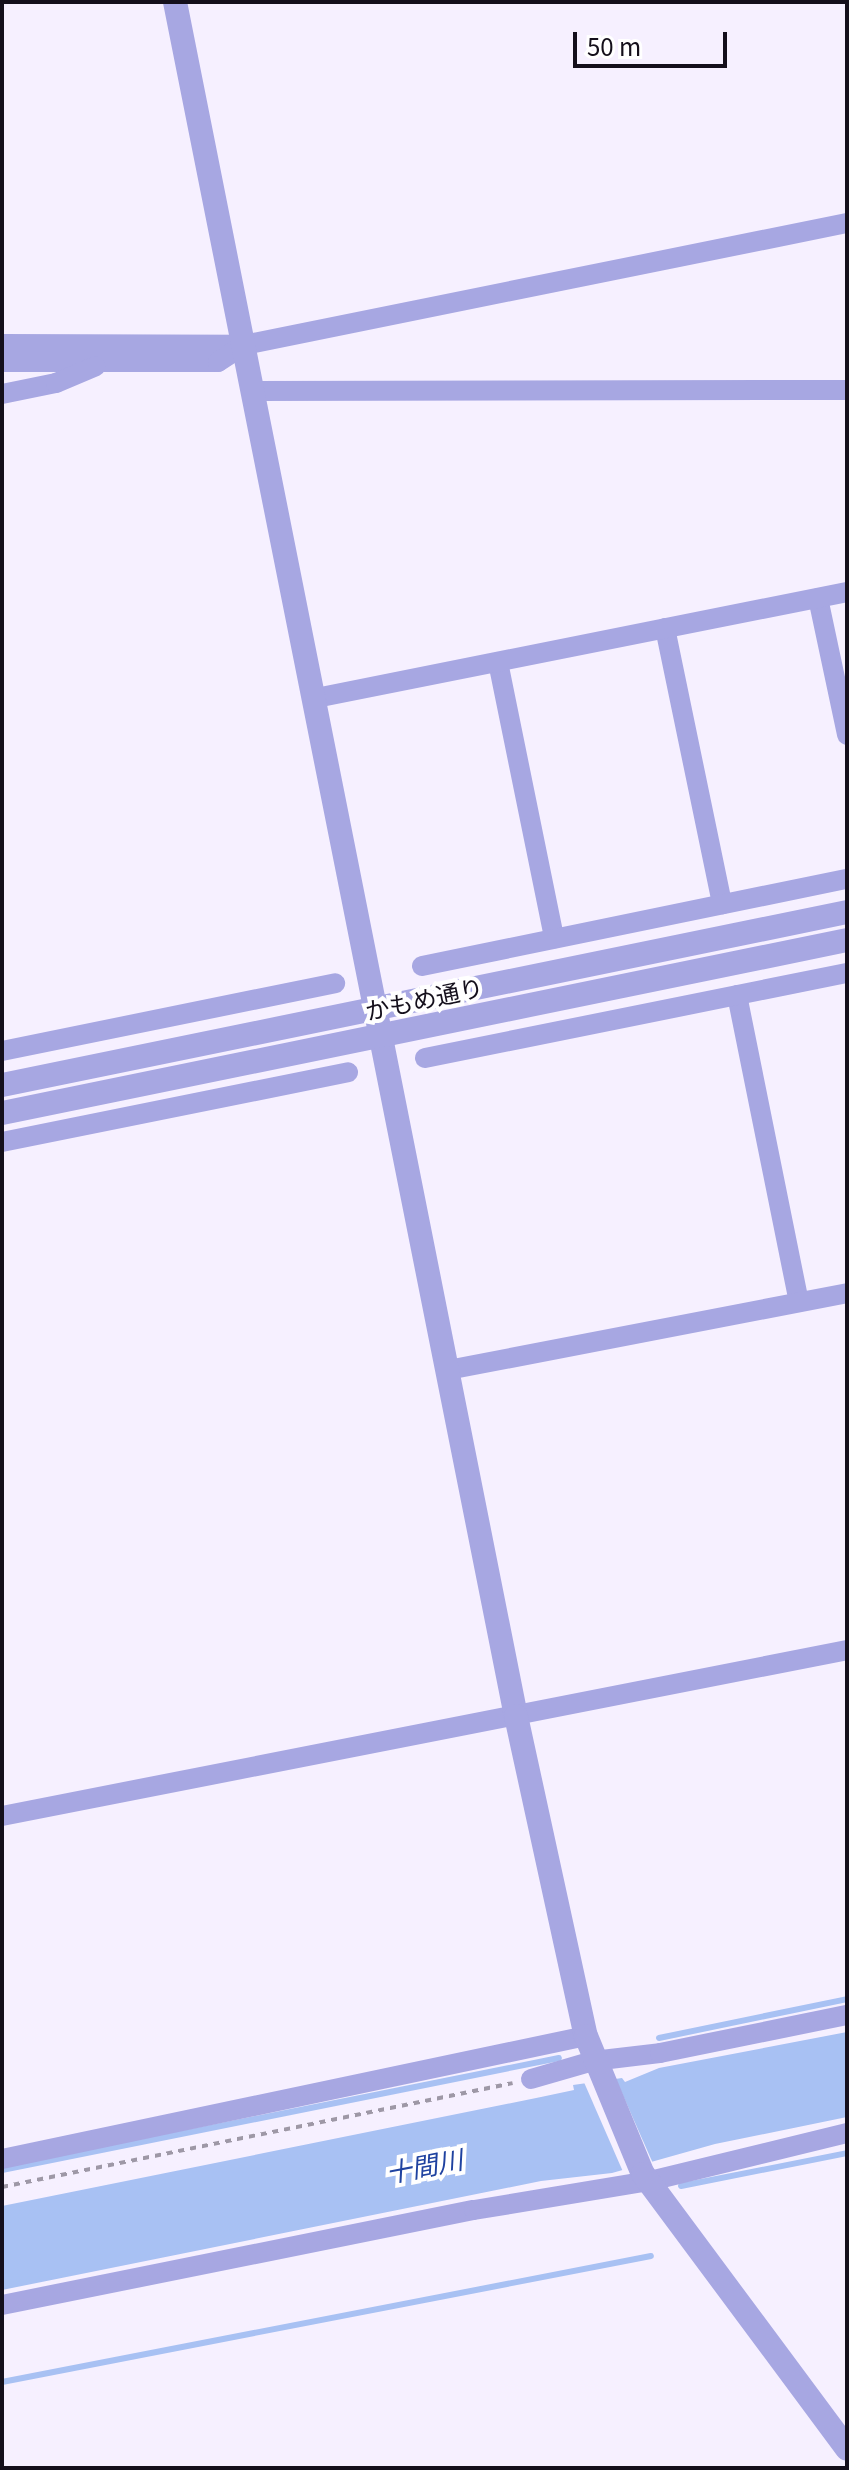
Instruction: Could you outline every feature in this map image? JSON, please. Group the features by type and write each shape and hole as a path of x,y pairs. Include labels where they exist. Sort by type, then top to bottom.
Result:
{"street":[{"path":"175,2 378,1006 516,1716 586,2036 595,2066 646,2177 847,2449"},
{"path":"2,344 244,345 847,223"},
{"path":"2,362 218,362 244,345"},
{"path":"2,394 56,383 107,362"},
{"path":"253,391 847,390"},
{"path":"316,698 847,592"},
{"path":"818,598 847,735"},
{"path":"665,628 722,904"},
{"path":"498,662 554,938"},
{"path":"422,966 847,879"},
{"name":"かもめ通り","path":"2,1085 847,912"},
{"path":"643,920 649,951"},
{"name":"かもめ通り","path":"2,1113 847,940"},
{"path":"425,1058 847,973"},
{"path":"652,980 659,1010"},
{"path":"2,1051 335,983"},
{"path":"737,995 799,1302"},
{"path":"2,1142 348,1072"},
{"path":"448,1370 847,1293"},
{"path":"2,1816 847,1650"},
{"path":"531,2079 847,2015"},
{"path":"2,2159 586,2036"},
{"path":"2,2305 646,2177 847,2133"}],"path":[{"path":"2,2187 531,2079"}],"water":[{"name":"十間川","path":"847,2032 847,2117 715,2144 612,2173 541,2181 2,2290 2,2206 541,2097 574,2090 573,2085 622,2078 625,2082 659,2068"}],"pier":[{"path":"614,2075 655,2168 624,2174 583,2080"}],"waterway":[{"path":"659,2038 847,1999"},
{"path":"2,2170 559,2058"},
{"path":"681,2186 847,2153"},
{"path":"2,2382 651,2256"}]}
